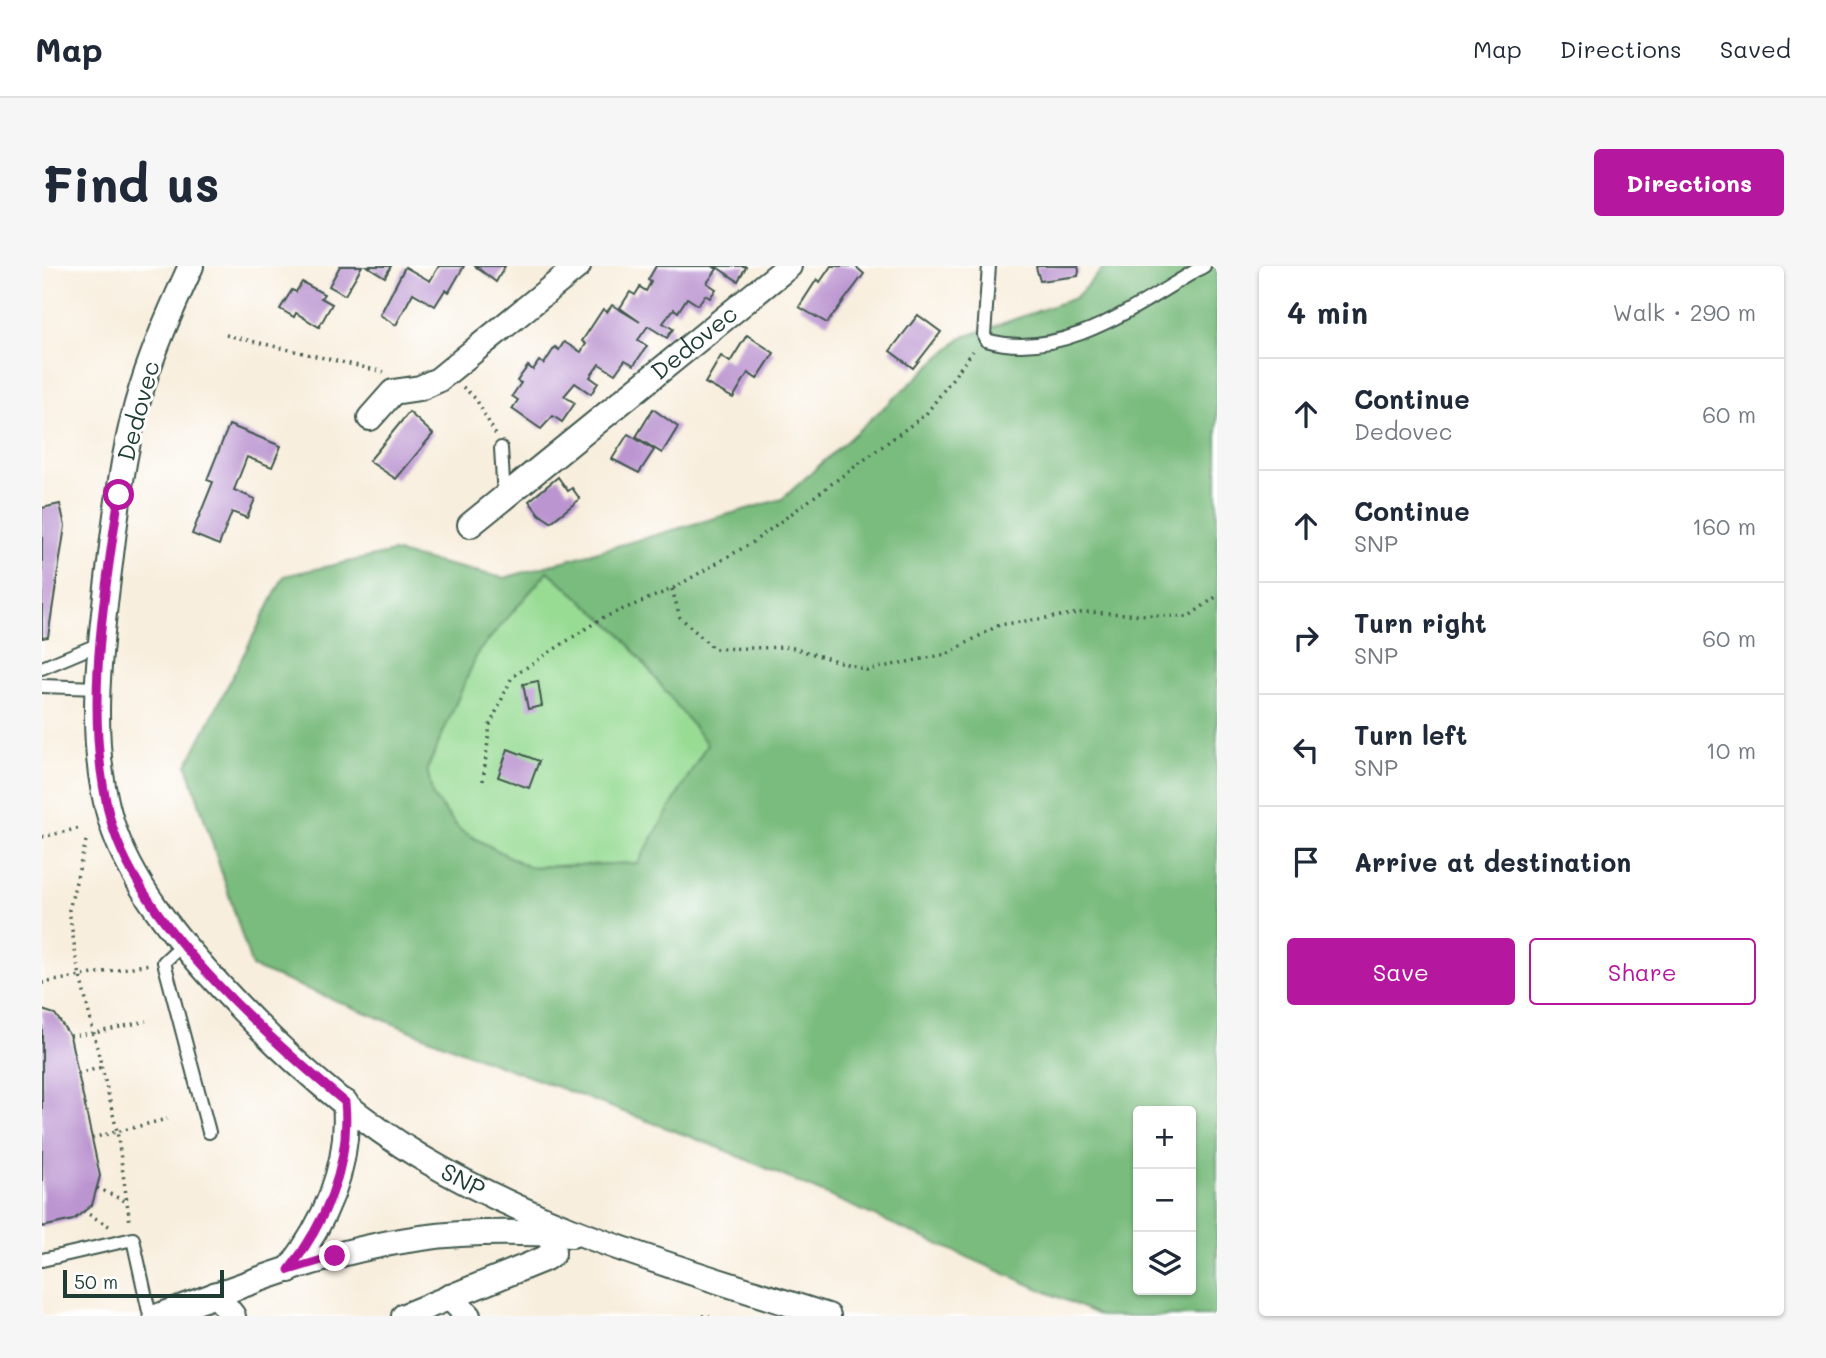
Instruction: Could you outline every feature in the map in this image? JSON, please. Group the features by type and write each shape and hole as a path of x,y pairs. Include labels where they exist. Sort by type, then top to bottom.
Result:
{"street":[{"name":"Dedovec","path":"97,688 99,644 119,495 135,412 153,355 191,266"},
{"path":"370,418 393,392 430,384 578,266"},
{"name":"Dedovec","path":"470,525 789,266"},
{"name":"SNP","path":"97,688 99,740 110,820 131,867 161,914 184,943 238,1006 283,1050 392,1139 455,1176 593,1236 686,1270 828,1316"},
{"path":"289,1270 324,1214 337,1180 347,1129 345,1102"},
{"path":"404,1316 544,1259 553,1252 552,1234"},
{"name":"SNP","path":"159,1316 289,1270 369,1247 423,1237 552,1234 593,1236"},
{"path":"216,1294 233,1316"},
{"path":"449,1297 468,1316"}],"lane":[{"path":"989,266 984,335 986,340 1004,346 1078,336 1204,266"},
{"path":"501,448 504,498"},
{"path":"42,668 99,644"},
{"path":"42,685 97,688"},
{"path":"184,943 164,962 209,1132"},
{"path":"42,1260 133,1239 150,1316"}],"path":[{"path":"226,335 395,375"},
{"path":"483,782 490,725 512,677 602,618 672,589 753,542 926,414 984,335"},
{"path":"445,373 476,399 501,448"},
{"path":"672,589 680,617 714,649 790,647 867,670 947,654 999,625 1086,612 1188,617 1217,596"},
{"path":"42,837 80,828"},
{"path":"86,841 69,910 117,1131 133,1239"},
{"path":"42,983 164,962"},
{"path":"70,1035 95,1033 146,1021"},
{"path":"78,1074 102,1067"},
{"path":"92,1138 167,1119"},
{"path":"97,1188 127,1202"},
{"path":"702,1316 710,1316"}],"green space":[{"path":"1106,266 1217,266 1217,1316 1101,1316 720,1148 464,1052 252,967 187,765 284,576 393,552 504,578 782,499 961,338 1075,298","holes":["548,571 619,632 707,744 638,863 528,867 461,831 433,797 427,769 478,652"]},
{"path":"548,571 619,632 707,744 639,863 528,867 461,831 433,797 427,770 478,652"}],"building":[{"path":"340,266 362,266 345,295 329,286"},
{"path":"367,266 391,266 385,277"},
{"path":"439,266 464,266 449,292 445,290 435,306 413,293 396,325 380,315 405,267 430,281"},
{"path":"475,266 505,266 496,282"},
{"path":"656,266 712,266 717,269 707,283 716,289 710,298 705,295 698,305 687,298 678,312 674,309 663,323 673,329 667,338 648,326 638,340 647,346 634,365 625,360 615,374 599,364 590,377 598,383 591,394 575,383 564,396 575,403 562,422 553,416 541,429 512,409 518,400 512,396 521,383 517,381 528,366 533,370 539,361 544,364 555,347 559,350 564,342 581,352 586,344 582,341 603,309 607,312 612,305 640,322 620,308 630,292 635,295 640,287 646,291 651,282 648,280"},
{"path":"715,266 745,266 746,267 738,281"},
{"path":"831,266 855,266 864,274 827,323 799,307 817,279 820,282"},
{"path":"1078,266 1079,271 1078,276 1040,281 1036,267"},
{"path":"302,282 324,294 321,298 332,304 319,327 296,313 294,317 280,309 292,290 296,292"},
{"path":"918,315 941,332 913,368 890,351"},
{"path":"747,335 774,353 757,379 748,373 733,398 705,383 721,356 730,362"},
{"path":"653,409 678,427 662,453 636,437"},
{"path":"409,412 433,434 396,479 369,461"},
{"path":"229,425 281,446 272,467 247,457 234,490 255,499 247,518 232,512 219,545 192,534 213,482 207,480"},
{"path":"628,434 654,450 639,473 612,459"},
{"path":"558,477 568,491 572,488 580,499 551,522 539,514 529,501"},
{"path":"60,504 65,526 48,637 42,638 42,508"},
{"path":"538,681 542,706 528,709 523,684"},
{"path":"508,749 539,761 529,788 498,777"},
{"path":"42,1010 55,1014 70,1036 100,1176 92,1205 73,1220 42,1227"}],"route":[{"path":"119,495 99,644 97,688 99,740 110,820 131,867 161,914 204,968 283,1050 345,1102 347,1129 337,1180 308,1245 289,1270 335,1256"}]}
